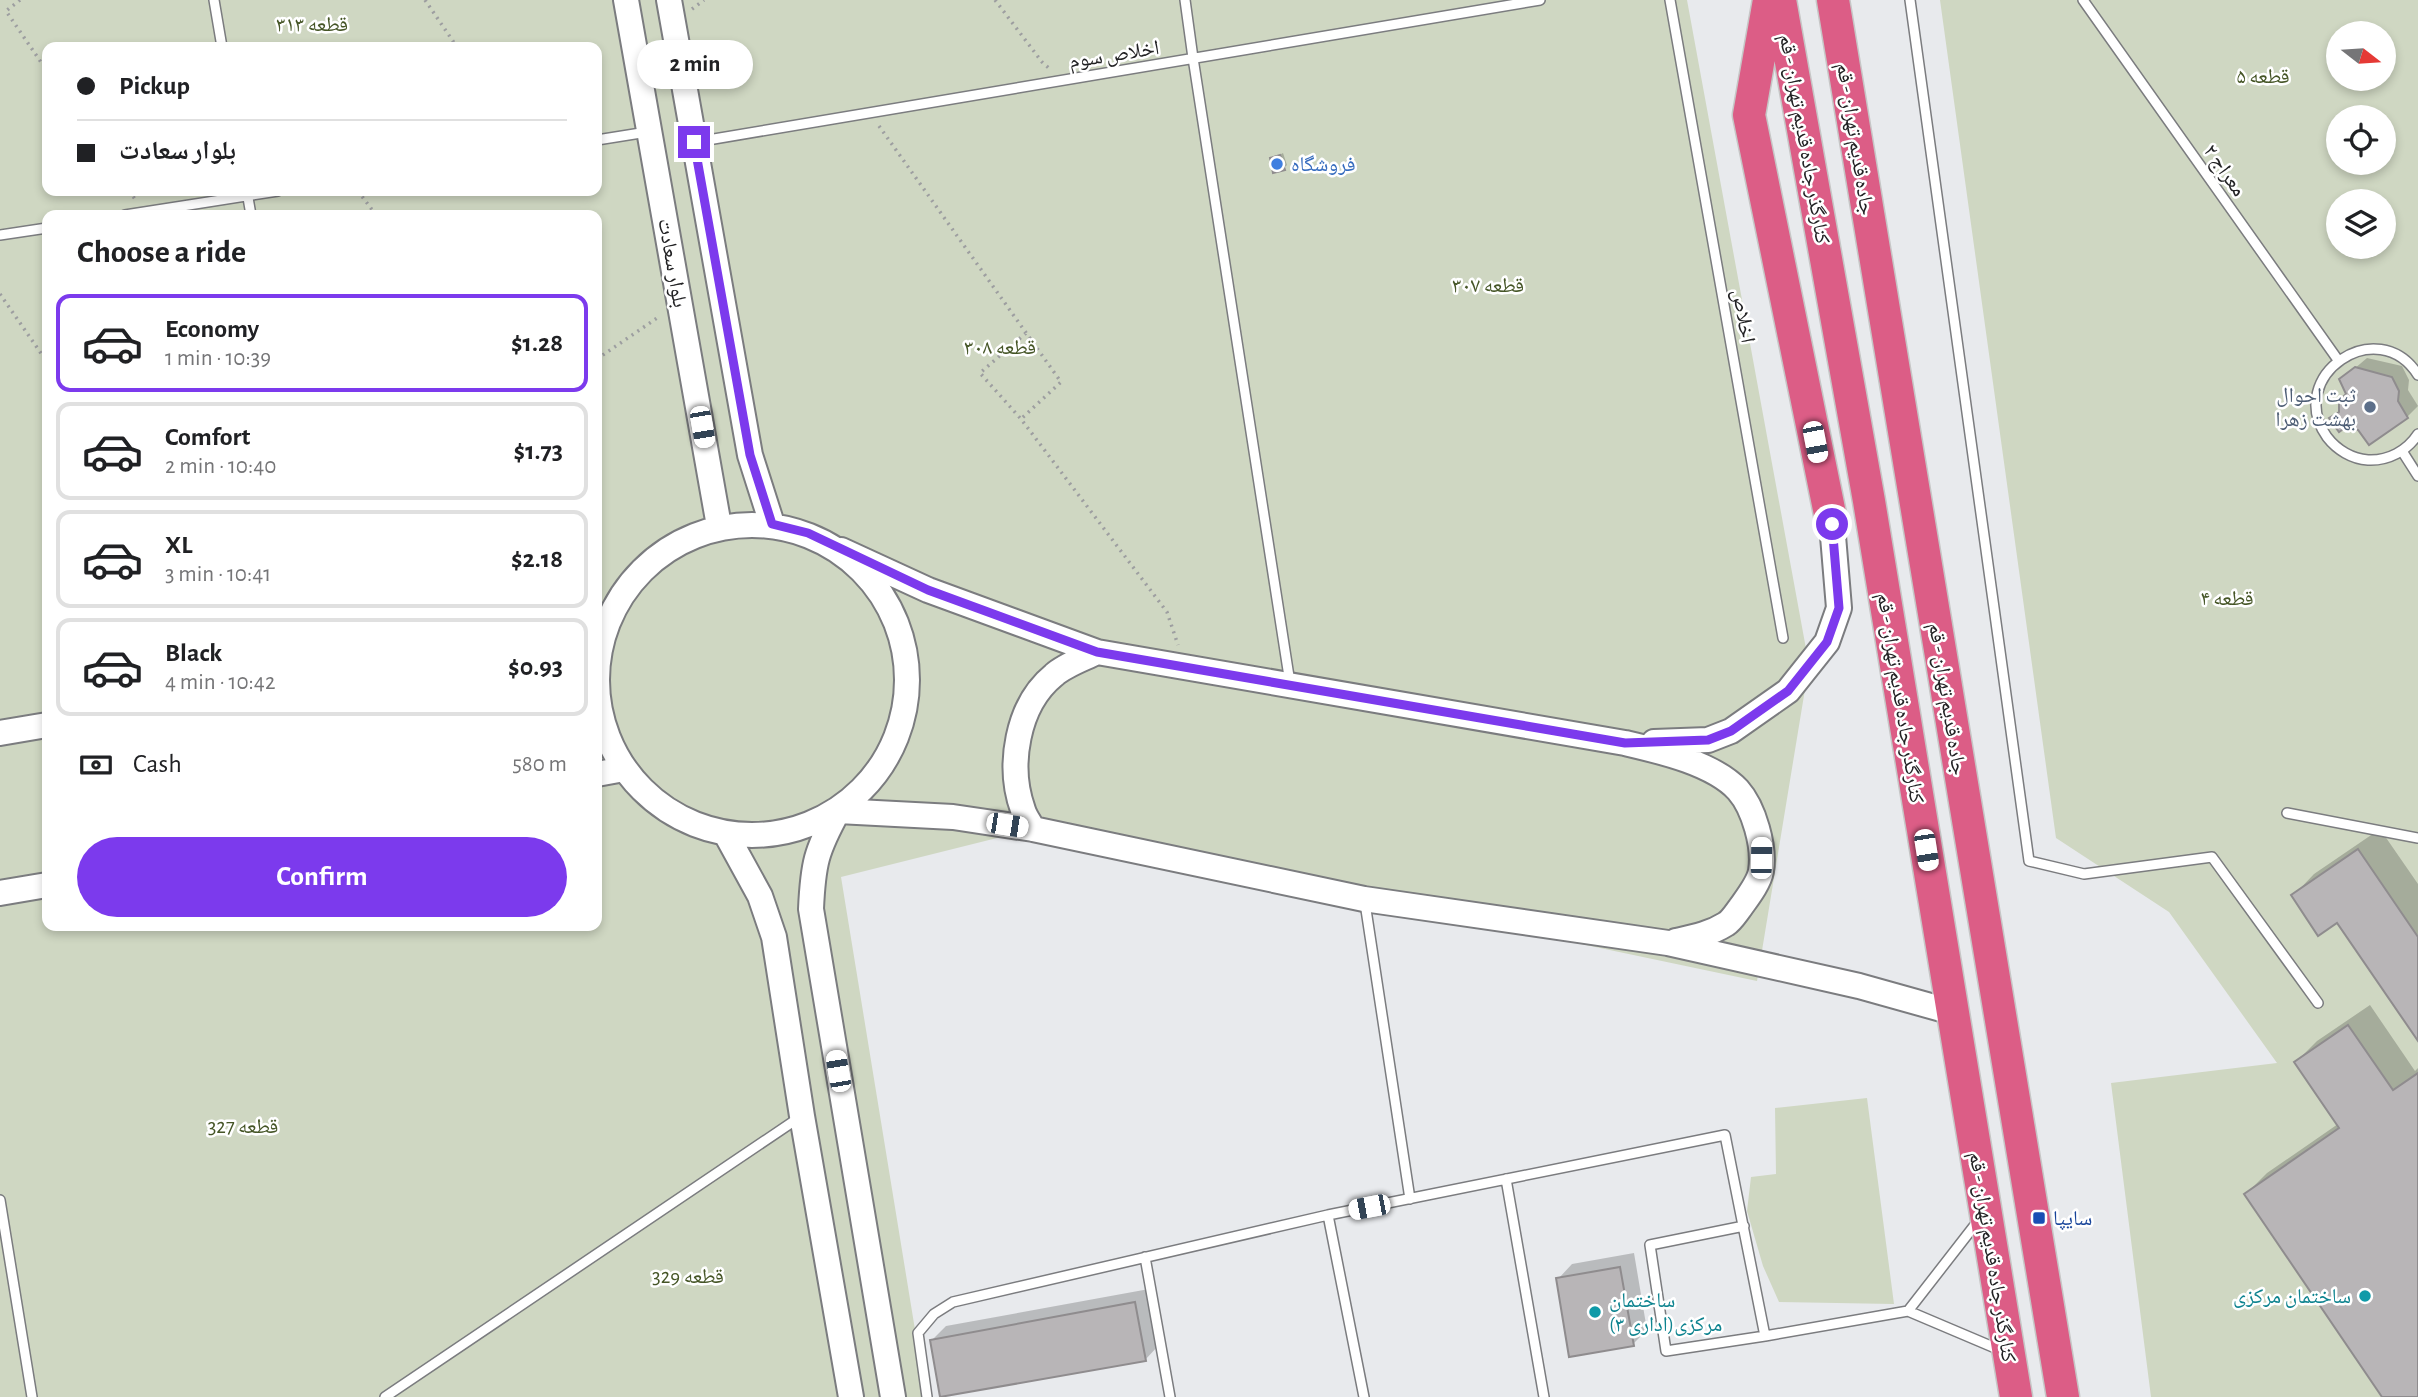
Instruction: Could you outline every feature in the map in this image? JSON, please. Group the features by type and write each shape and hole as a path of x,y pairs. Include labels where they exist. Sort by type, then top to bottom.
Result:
{"highway":[{"path":"1769,0 1749,115 1832,524"},
{"name":"کنارگذر جاده قدیم تهران - قم","path":"1780,0 1869,501 2016,1397"},
{"name":"جاده قدیم تهران - قم","path":"1833,0 2063,1397"}],"street":[{"name":"بلوار سعادت","path":"626,0 719,526"},
{"name":"بلوار سعادت","path":"668,0 750,455 772,524"},
{"path":"602,614 643,569 673,545 719,526 772,524 808,533 928,590 1097,652 1625,743 1678,756 1708,769 1738,790 1753,818 1761,844 1761,873 1747,899 1729,922 1706,935 1668,943"},
{"path":"1625,743 1708,740 1731,731 1788,691 1827,642 1839,608 1832,524"},
{"path":"841,550 877,585 895,619 901,631 909,681 900,731 875,776 838,811 821,842 813,867 811,909 893,1397"},
{"path":"1033,829 1023,810 1017,778 1015,754 1023,722 1039,689 1055,673 1097,652"},
{"path":"602,718 606,734 624,769 652,799 687,822 726,834 767,835 804,827 838,811 953,817 1033,829 1364,899 1668,943 1859,986 1952,1012"},
{"path":"0,733 42,726"},
{"path":"602,773 624,769"},
{"path":"726,834 760,895 774,937 851,1397"},
{"path":"0,893 42,886"}],"lane":[{"path":"214,0 221,42"},
{"path":"1185,0 1291,685"},
{"name":"اخلاص سوم","path":"694,142 1540,0"},
{"name":"اخلاص","path":"1670,0 1783,638"},
{"path":"1910,0 2029,861 2084,874 2212,857 2318,1003"},
{"name":"معراج ۲","path":"2083,0 2338,360"},
{"path":"602,139 649,131"},
{"path":"153,210 230,196"},
{"path":"0,235 42,229"},
{"path":"2416,369 2401,357 2377,350 2353,352 2338,360 2325,374 2318,392 2316,410 2321,429 2332,444 2347,455 2357,458 2385,459 2402,451 2418,434"},
{"path":"2402,451 2418,476"},
{"path":"2287,813 2418,838"},
{"path":"1364,899 1410,1199"},
{"path":"385,1397 802,1116"},
{"path":"927,1397 918,1333 934,1314 953,1302 1328,1216 1724,1135 1765,1336"},
{"path":"1506,1179 1544,1397"},
{"path":"0,1200 32,1397"},
{"path":"1908,1311 1985,1212"},
{"path":"1328,1216 1364,1397"},
{"path":"1744,1226 1650,1245 1666,1351 1908,1311 2010,1354"},
{"path":"1145,1257 1170,1397"}],"path":[{"path":"20,0 6,11 42,64"},
{"path":"425,0 454,42"},
{"path":"995,0 1042,62 1063,80"},
{"path":"870,113 1061,382 1021,419"},
{"path":"0,294 42,355"},
{"path":"602,356 680,303"},
{"path":"1026,333 980,373 1021,419 1167,612 1185,667"}],"green space":[{"path":"0,0 1687,0 1809,665 1757,981 1033,829 841,877 926,1397 0,1397"},
{"path":"1940,0 2418,0 2418,1397 2151,1397 2111,1083 2277,1063 2169,912 2056,838"},
{"path":"1867,1098 1894,1304 1779,1302 1763,1266 1747,1211 1751,1177 1776,1174 1775,1108"}],"building":[{"name":"فروشگاه","path":"1280,155 1285,170 1273,173 1270,158"},
{"name":"ثبت احوال بهشت زهرا","path":"2355,367 2392,377 2399,391 2398,401 2408,418 2369,445 2358,430 2346,427 2339,432 2329,418 2339,412 2339,401 2346,394 2339,379"},
{"path":"2358,849 2418,937 2418,1041 2337,923 2318,936 2291,895"},
{"name":"ساختمان مرکزی","path":"2348,1025 2393,1090 2418,1073 2418,1397 2382,1397 2244,1194 2339,1128 2294,1062"},
{"name":"ساختمان مرکزی(اداری ۳)","path":"1620,1267 1634,1346 1569,1357 1556,1278"},
{"path":"1135,1302 1146,1361 940,1397 930,1340"}],"place":[{"name":"فروشگاه","path":"1277,164"},
{"name":"ثبت احوال بهشت زهرا","path":"2370,407"},
{"name":"سایپا","path":"2039,1218"},
{"name":"ساختمان مرکزی","path":"2365,1296"},
{"name":"ساختمان مرکزی(اداری ۳)","path":"1595,1312"}],"route":[{"path":"694,142 750,455 772,524 808,533 928,590 1097,652 1625,743 1708,740 1731,731 1788,691 1827,642 1839,608 1832,524"}],"park label":[{"name":"قطعه ۳۱۳","path":"312,24"},
{"name":"قطعه ۵","path":"2263,76"},
{"name":"قطعه ۳۰۷","path":"1488,285"},
{"name":"قطعه ۳۰۸","path":"1000,347"},
{"name":"قطعه ۴","path":"2227,598"},
{"name":"قطعه 327","path":"243,1126"},
{"name":"قطعه 329","path":"688,1276"}]}
